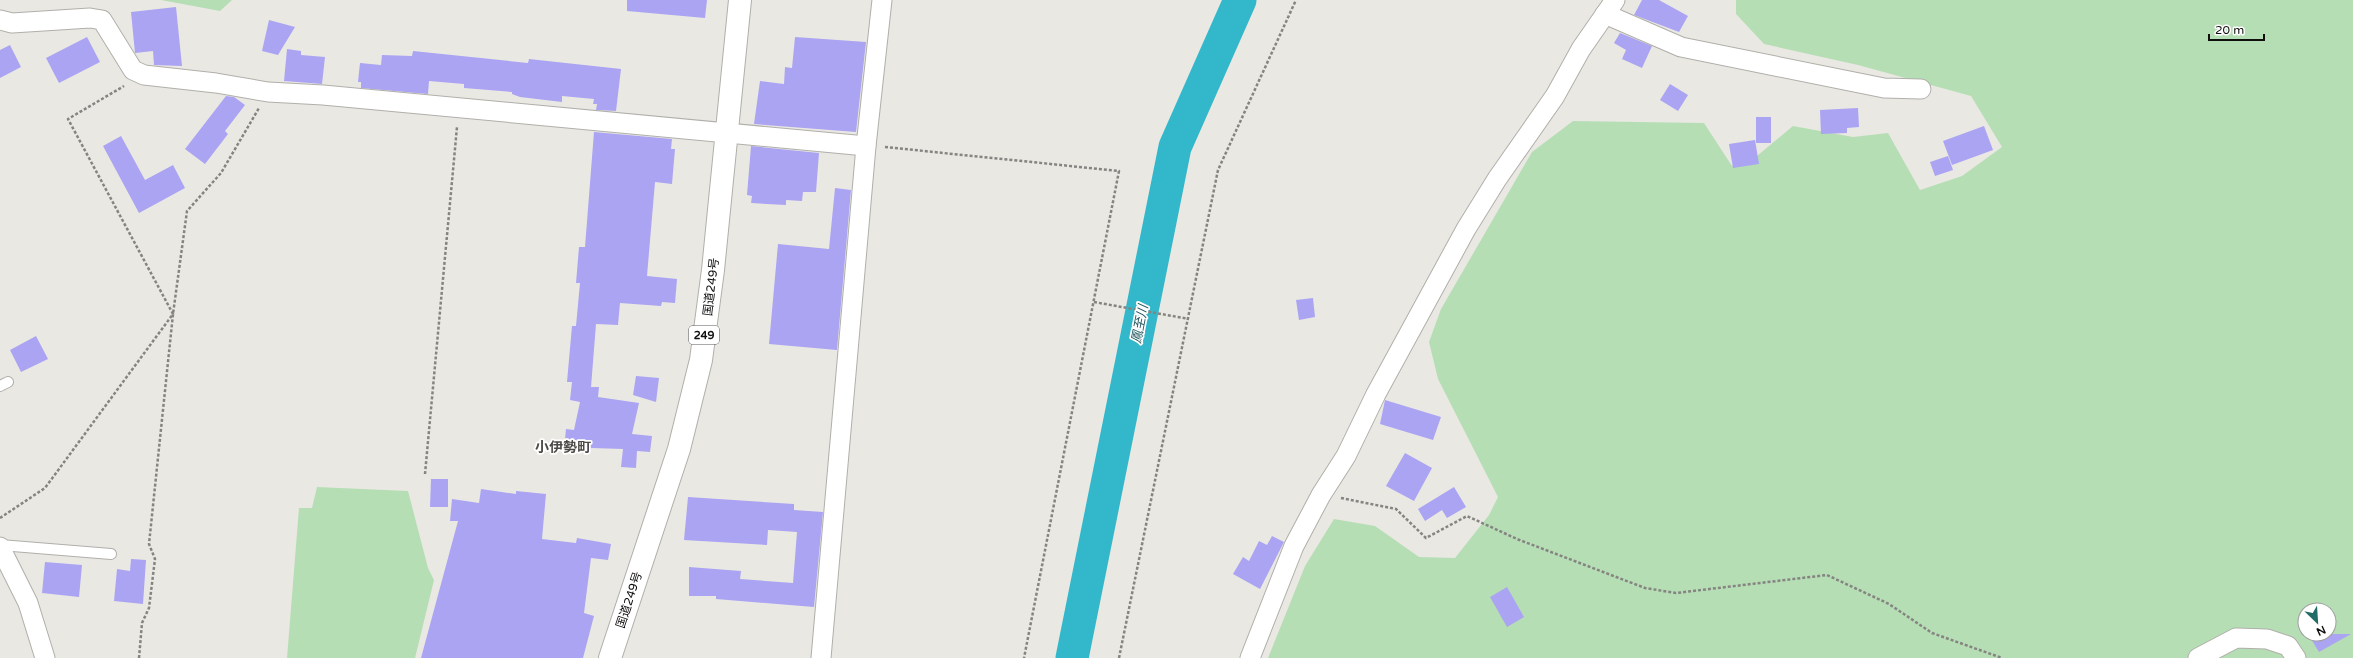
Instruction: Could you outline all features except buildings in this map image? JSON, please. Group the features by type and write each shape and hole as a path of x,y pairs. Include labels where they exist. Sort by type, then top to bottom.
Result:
{"highway":[{"name":"国道249号","path":"610,658 679,449 701,360 727,133 740,0"}],"street":[{"path":"821,658 866,146 882,0"},
{"path":"1250,658 1294,546 1321,494 1346,456 1376,394 1466,229 1497,179 1555,96 1581,49 1610,7 1682,47 1884,88 1921,89"},
{"path":"0,20 12,23 90,18 102,20 133,70 144,75 216,83 268,92 459,108 866,146"},
{"path":"0,546 28,603 45,658"},
{"path":"2198,658 2236,638 2267,639 2288,646 2296,658"}],"lane":[{"path":"0,546 111,554"}],"path":[{"path":"1119,658 1218,170 1296,0"},
{"path":"144,75 68,119 173,314"},
{"path":"139,658 142,623 149,608 155,559 149,544 173,314 187,211 221,173 268,92"},
{"path":"425,474 459,108"},
{"path":"866,146 1119,171 1095,302 1024,658"},
{"path":"1095,302 1188,319"},
{"path":"0,518 45,488 173,314"},
{"path":"1321,494 1396,509 1426,538 1467,516 1517,539 1653,589 1676,593 1827,575 1889,604 1932,633 2002,658"}],"green space":[{"path":"161,0 232,0 220,11"},
{"path":"1736,0 2353,0 2353,658 1268,658 1305,566 1334,519 1375,526 1419,557 1455,558 1489,515 1498,497 1438,379 1429,342 1441,309 1532,152 1573,121 1704,123 1732,166 1751,161 1793,126 1853,137 1888,133 1920,190 1962,176 2002,147 1971,96 1858,65 1764,44 1736,14"},
{"path":"317,487 408,491 428,568 434,580 415,658 287,658 299,508 312,508"}],"waterway":[{"name":"鳳至川","path":"1072,658 1175,147 1240,0"}],"district":[{"name":"小伊勢町","path":"563,447"}]}
